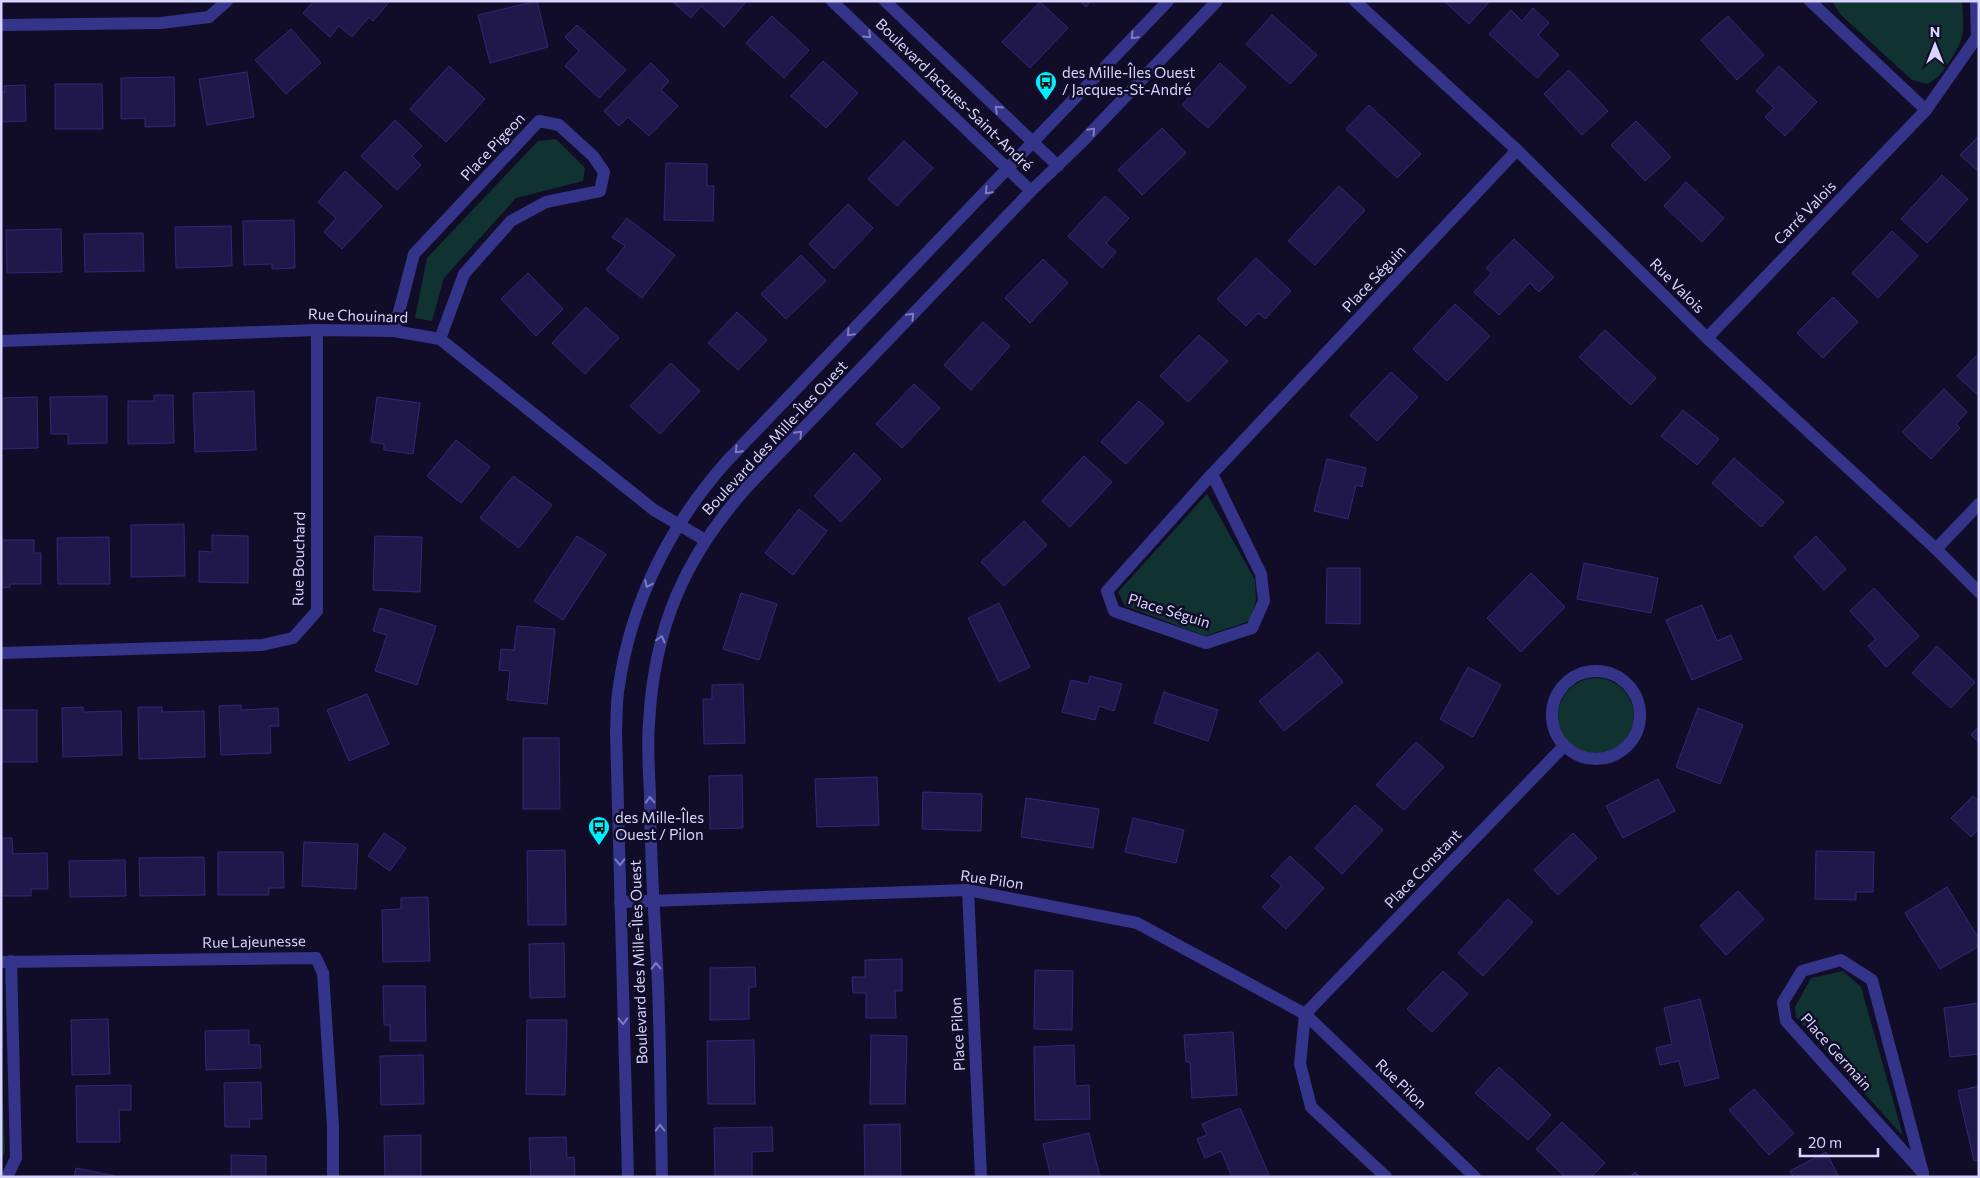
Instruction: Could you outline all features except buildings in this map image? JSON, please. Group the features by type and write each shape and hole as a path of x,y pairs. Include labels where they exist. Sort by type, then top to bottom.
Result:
{"street":[{"path":"1,26 161,23 209,17 226,1"},
{"name":"Boulevard Jacques-Saint-André","path":"832,1 1031,191"},
{"name":"Boulevard Jacques-Saint-André","path":"885,1 1058,166"},
{"name":"Boulevard des Mille-Îles Ouest","path":"628,1177 616,732 618,688 626,650 644,592 678,525 701,492 727,461 1168,1"},
{"name":"Boulevard des Mille-Îles Ouest","path":"662,1177 648,725 654,668 671,609 688,568 705,540 731,505 749,485 1031,191 1058,166 1217,1"},
{"name":"Rue Valois","path":"1355,1 1518,150 1707,338 1936,549 1979,592"},
{"path":"1810,1 1926,110"},
{"name":"Carré Valois","path":"1707,338 1926,110 1977,37 1976,1"},
{"name":"Place Pigeon","path":"394,331 414,254 539,121 558,125 593,156 604,172 600,192 546,202 511,221 464,274 440,339"},
{"name":"Place Séguin","path":"1212,474 1261,574 1264,602 1252,628 1206,643 1114,611 1107,591 1212,474 1518,150"},
{"name":"Rue Chouinard","path":"1,341 317,330 394,331 440,339 654,510 705,540"},
{"name":"Rue Bouchard","path":"1,653 262,645 293,638 317,611 317,330"},
{"path":"1936,549 1979,504"},
{"path":"1595,671 1616,676 1628,684 1640,707 1640,723 1631,742 1621,751 1607,758 1592,759 1577,755 1564,746 1554,730 1551,714 1554,700 1562,686 1574,676 1595,671"},
{"name":"Place Constant","path":"1305,1014 1564,746"},
{"name":"Rue Pilon","path":"620,902 968,890 1137,923 1305,1014 1475,1177"},
{"name":"Place Pilon","path":"968,890 981,1177"},
{"name":"Rue Lajeunesse","path":"6,962 316,958 323,973 333,1177"},
{"name":"Place Germain","path":"1841,960 1872,980 1923,1175 1786,1021 1783,1002 1802,971 1841,960"},
{"path":"6,962 16,1158 7,1177"},
{"path":"1305,1014 1300,1064 1311,1106 1386,1177"}],"green space":[{"path":"1832,1 1962,1 1963,33 1955,54 1940,75 1927,84 1912,80 1840,14"},
{"path":"556,139 585,168 583,181 516,198 444,278 432,321 415,318 427,258 538,141"},
{"path":"1207,494 1255,580 1256,601 1250,621 1205,636 1125,606 1118,592"},
{"path":"1596,678 1610,681 1623,689 1631,702 1634,716 1631,730 1623,743 1610,751 1596,754 1582,751 1569,743 1561,730 1558,716 1561,702 1569,689 1582,681"},
{"path":"1843,971 1861,987 1903,1136 1796,1017 1795,1007 1811,978"},
{"path":"1,1051 5,1152 1,1161"}],"place":[{"name":"des Mille-Îles Ouest / Jacques-St-André","path":"1046,101"},
{"name":"des Mille-Îles Ouest / Pilon","path":"599,846"}]}
